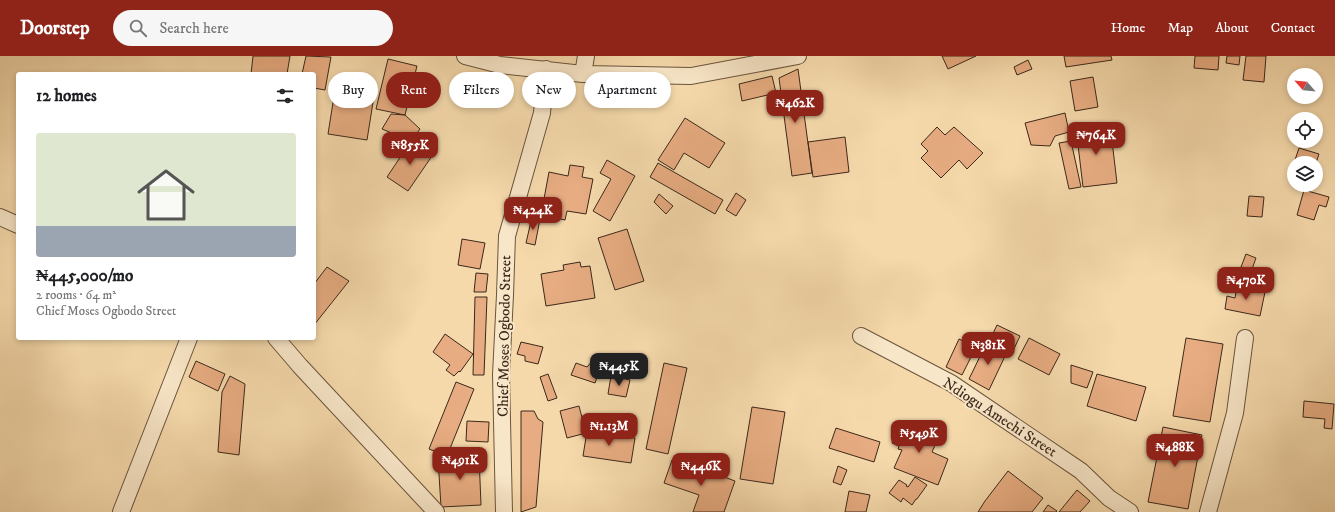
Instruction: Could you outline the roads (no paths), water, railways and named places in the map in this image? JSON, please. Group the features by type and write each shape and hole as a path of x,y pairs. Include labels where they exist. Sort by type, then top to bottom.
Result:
{"street":[{"path":"465,56 500,64 583,74 691,76 798,56"},
{"path":"583,74 586,56"},
{"name":"Chief Moses Ogbodo Street","path":"504,512 501,375 507,236 542,113 546,69"},
{"path":"0,217 16,224"},
{"name":"Ndiogu Amechi Street","path":"861,336 951,383 1081,471 1109,498 1130,512"},
{"path":"1208,512 1235,413 1245,338"},
{"path":"120,512 188,340"},
{"path":"278,340 436,512"}]}
